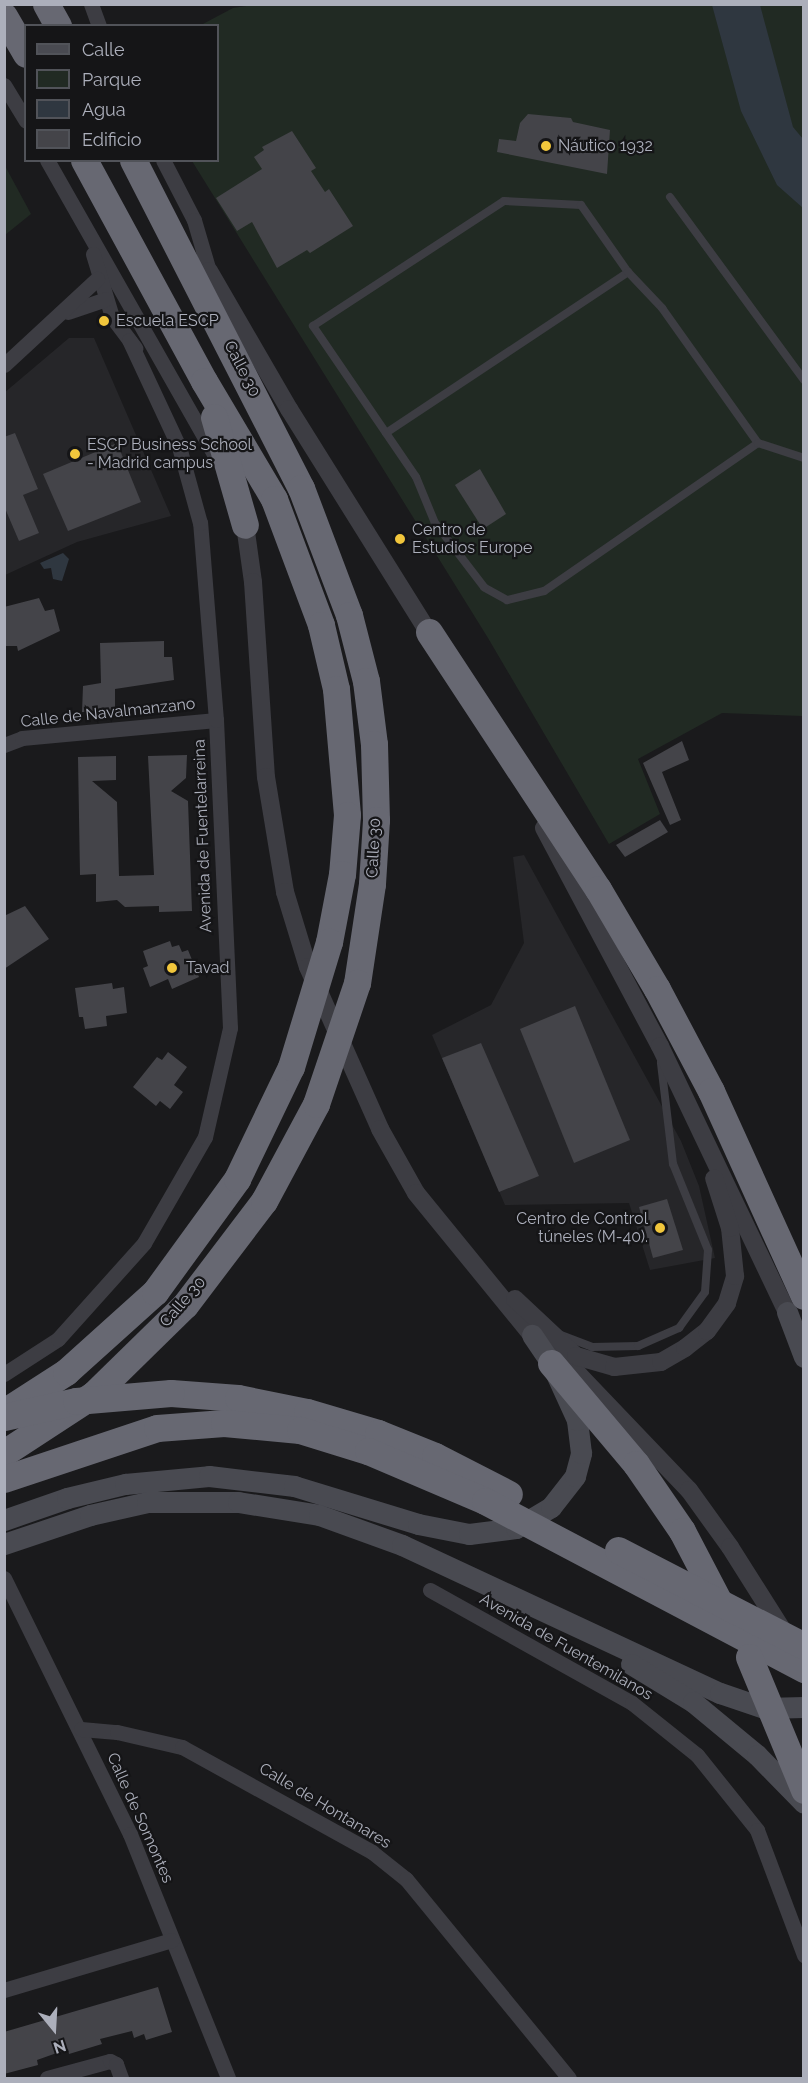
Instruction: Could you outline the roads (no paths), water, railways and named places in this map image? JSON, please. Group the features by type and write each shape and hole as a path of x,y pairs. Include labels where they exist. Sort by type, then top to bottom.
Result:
{"highway":[{"path":"46,4 57,24"},
{"path":"4,16 24,51"},
{"name":"Calle 30","path":"4,1412 66,1372 155,1292 237,1179 291,1066 329,942 342,874 347,815 344,749 336,689 321,625 274,499 204,381 85,162"},
{"name":"Calle 30","path":"4,1453 94,1394 185,1305 264,1201 316,1104 357,983 372,884 376,820 374,744 366,681 349,615 301,488 166,220 134,162"},
{"path":"166,220 209,271"},
{"path":"204,381 245,525"},
{"path":"429,632 598,889 657,989 711,1091 795,1304"},
{"path":"551,1363 636,1464 682,1531 749,1657 804,1790"},
{"path":"4,1417 76,1401 171,1393 238,1398 307,1412 373,1442 804,1668"},
{"path":"4,1479 157,1428 224,1423 300,1430 373,1442 435,1455 804,1646"}],"main road":[{"path":"795,1304 804,1357"},
{"path":"4,1520 67,1498 125,1484 209,1476 294,1486 418,1524 469,1534 516,1528 551,1507 568,1487 581,1453 578,1420 551,1363 541,1333"},
{"path":"4,1544 90,1515 138,1504 238,1502 348,1524 402,1545 742,1702 764,1708 804,1707"},
{"path":"513,1598 693,1702 757,1755 804,1803"}],"street":[{"path":"91,4 98,24"},
{"path":"4,85 24,118"},
{"path":"48,162 90,242 199,427 245,525 273,829 285,892 308,967 351,1069 416,1193 477,1266 689,1490 760,1592 789,1641 804,1676"},
{"path":"164,162 194,220 209,271 289,409 429,632 538,816 795,1304 804,1350"},
{"name":"Avenida de Fuentelarreina","path":"4,1374 58,1339 144,1243 205,1137 230,1028 216,720 200,523 179,447 129,340 105,299 90,242"},
{"path":"4,365 65,313 98,279"},
{"path":"65,313 105,299"},
{"name":"Avenida de Fuentelarreina","path":"129,340 199,427"},
{"name":"Calle de Navalmanzano","path":"4,745 22,738 216,720"},
{"path":"541,1333 576,1356 614,1367 661,1362 707,1331 727,1303 735,1276 730,1228 695,1117"},
{"name":"Calle de Somontes","path":"4,1578 81,1729 130,1834 228,2079"},
{"name":"Avenida de Fuentemilanos","path":"430,1590 632,1703 697,1755 757,1830 804,1955"},
{"name":"Calle de Hontanares","path":"81,1729 117,1732 182,1747 372,1852 406,1879 569,2079"},
{"path":"4,1990 172,1940"},
{"path":"47,2079 110,2061 116,2064 121,2079"}],"lane":[{"path":"670,197 804,380"},
{"path":"758,443 544,591 507,600 484,588 435,523 416,477 313,326 504,201 581,205 628,272 662,308 758,443 804,458"},
{"path":"387,433 628,272"},
{"path":"541,1333 592,1347 638,1346 679,1328 705,1292 708,1250 673,1164 660,1046"}],"water":[{"path":"712,5 760,5 793,127 803,139 803,208 777,185 741,111"},
{"path":"63,553 69,559 62,581 53,579 51,568 44,569 40,563"}],"place":[{"name":"Náutico 1932","path":"546,146"},
{"name":"Escuela ESCP","path":"104,321"},
{"name":"ESCP Business School - Madrid campus","path":"75,454"},
{"name":"Centro de Estudios Europe","path":"400,539"},
{"name":"Tavad","path":"172,968"},
{"name":"Centro de Control túneles (M-40).","path":"660,1228"}]}
